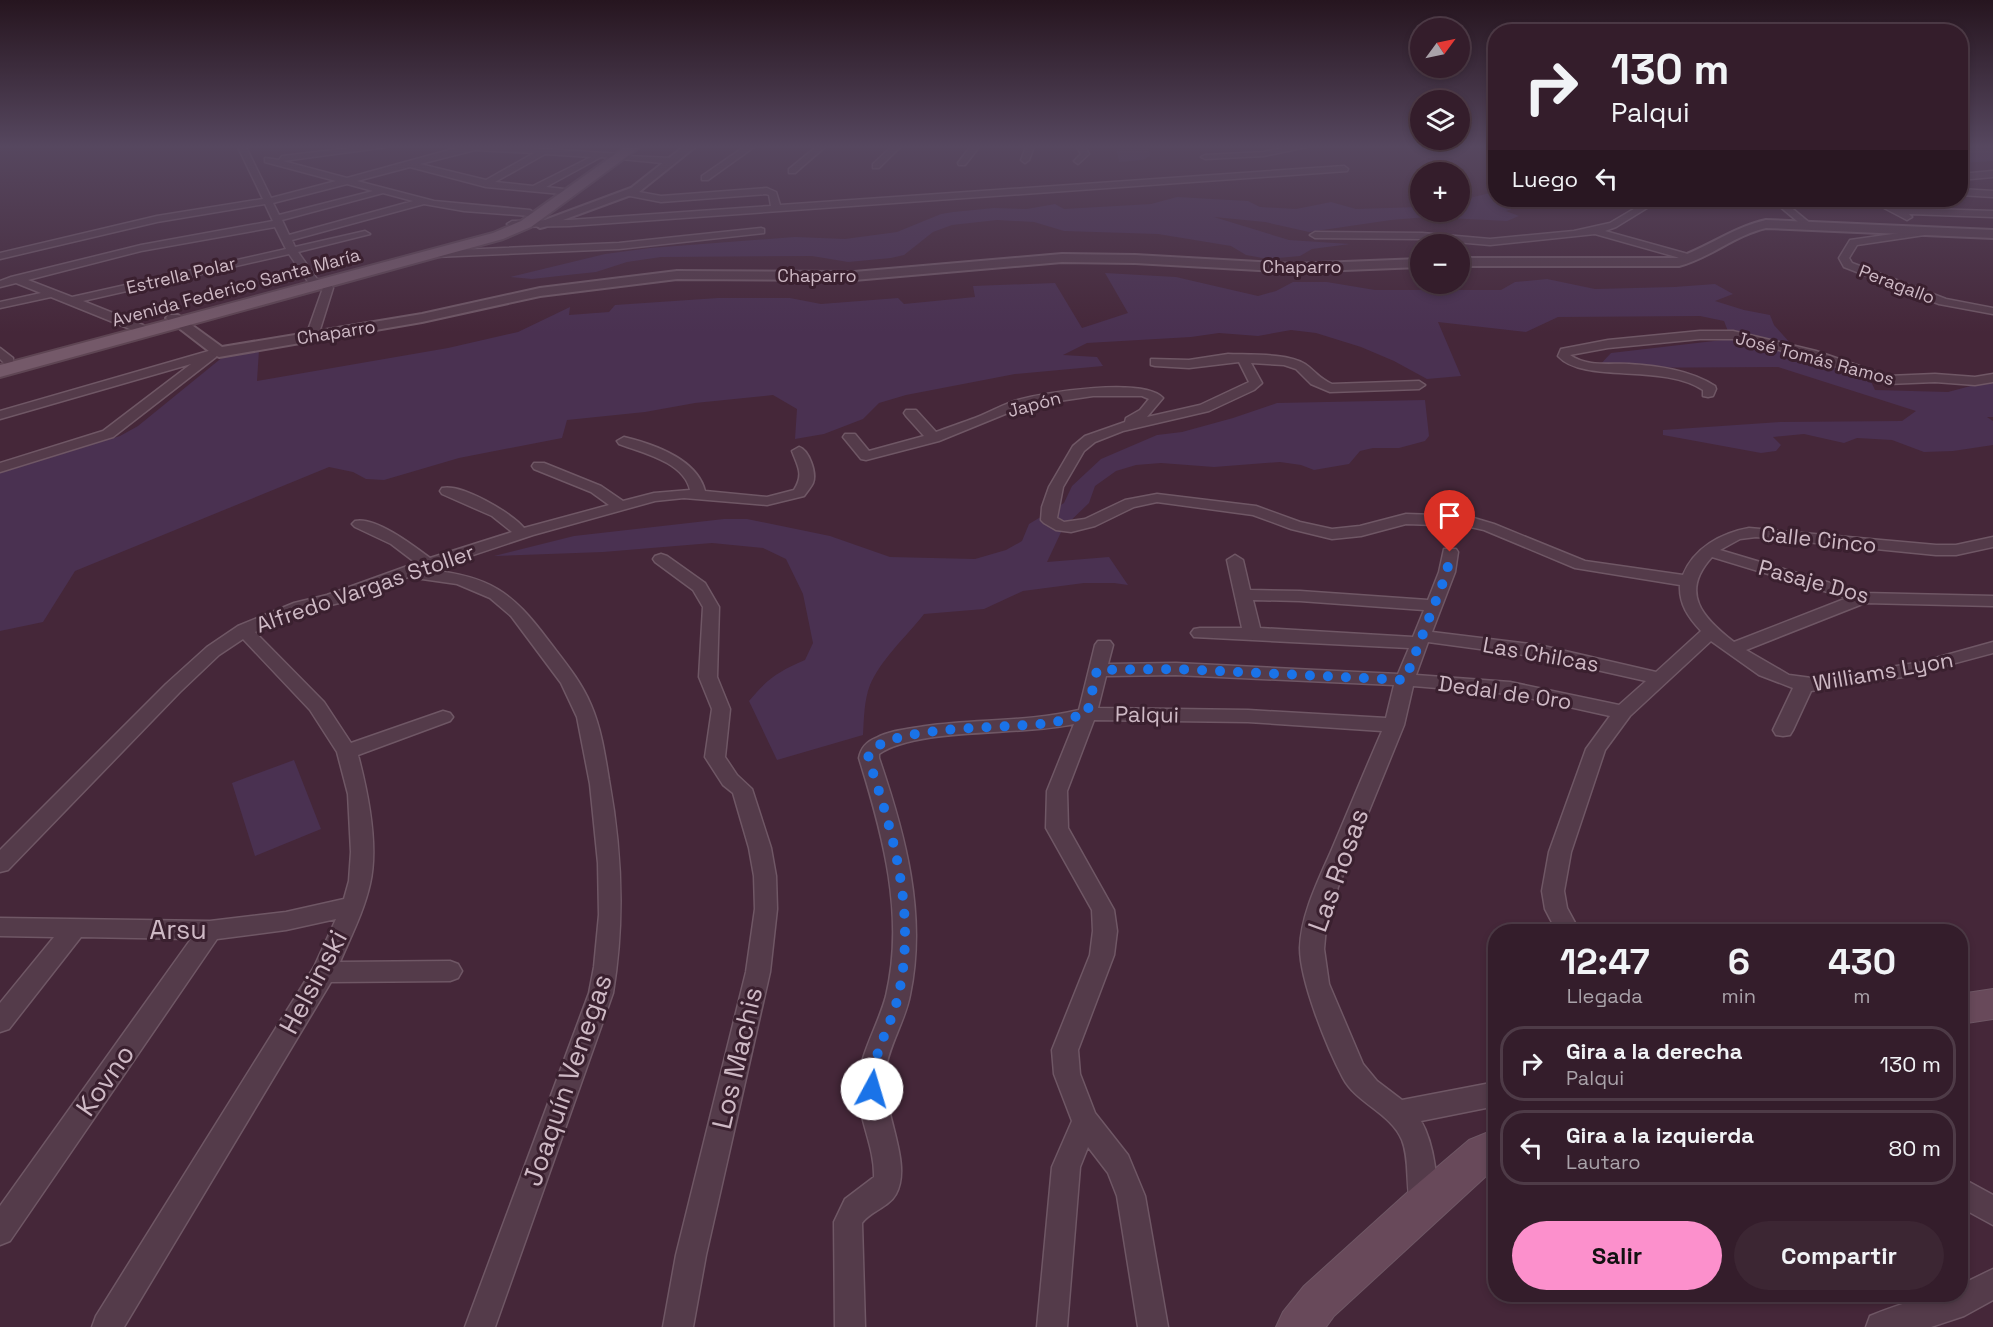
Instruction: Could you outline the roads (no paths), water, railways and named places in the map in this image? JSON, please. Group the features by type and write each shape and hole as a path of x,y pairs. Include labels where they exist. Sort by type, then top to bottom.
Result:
{"main road":[{"name":"Avenida Federico Santa María","path":"319,283 527,221 541,209"},
{"name":"Avenida Federico Santa María","path":"2,362 142,329 498,236 527,221 543,209"},
{"path":"1968,1008 1993,1004"},
{"path":"1298,1327 1319,1301 1423,1205 1488,1151"}],"street":[{"path":"0,256 147,221 221,209"},
{"path":"273,209 292,250 319,283 328,288 312,336"},
{"path":"0,284 141,248 278,221 320,209"},
{"path":"286,239 394,209"},
{"path":"468,209 527,221 758,209"},
{"path":"527,221 571,209"},
{"path":"1315,235 1422,236 1490,242 1595,231 1613,225 1640,209"},
{"path":"1788,209 1806,224"},
{"path":"1892,209 1935,231"},
{"path":"1896,211 1993,214"},
{"path":"1470,262 1679,262 1692,258 1748,228 1766,224 1993,234"},
{"path":"434,254 619,246 761,231"},
{"path":"1595,231 1692,258"},
{"name":"Peragallo","path":"1935,231 1854,242 1844,258 1848,265 1943,302 1993,310"},
{"name":"Estrella Polar","path":"70,301 364,234"},
{"name":"Chaparro","path":"215,353 238,347 444,314 540,292 677,275 854,276 1062,258 1135,259 1294,268 1410,263"},
{"path":"0,272 142,329"},
{"path":"0,305 50,294"},
{"path":"185,318 238,347"},
{"path":"185,318 215,353"},
{"name":"José Tomás Ramos","path":"1708,393 1710,389 1694,381 1636,368 1587,366 1570,361 1564,356 1565,352 1608,344 1700,335 1733,335 1823,357 1887,380 1935,378 1976,381 1993,378"},
{"path":"0,415 215,353"},
{"path":"0,468 108,434 215,353"},
{"path":"1155,362 1189,364 1221,359 1293,362 1320,385 1330,388 1419,385"},
{"path":"1243,359 1256,383 1250,387 1204,408 1119,428 1090,439 1078,449 1056,487 1048,515 1049,520 1053,524 1071,527 1090,523 1130,503 1157,498 1256,511 1296,526 1332,534 1361,531 1406,519 1467,521 1489,527 1581,565 1688,581 1687,596 1691,609 1709,633 1623,712 1596,749 1560,852 1553,891 1556,909 1564,924"},
{"name":"Japón","path":"850,437 866,456 934,438 1021,403 1043,398 1093,392 1144,392 1157,398 1145,414 1119,428"},
{"path":"911,413 934,438"},
{"path":"624,441 683,467 696,479 699,496"},
{"name":"Alfredo Vargas Stoller","path":"0,864 173,688 213,651 244,630 300,607 333,599 404,572 521,534 669,494 767,501 781,499 799,492 807,481 807,472 799,451"},
{"path":"539,466 596,489 621,506"},
{"path":"447,491 497,511 515,524 521,534"},
{"path":"360,524 397,541 428,564"},
{"name":"Calle Cinco","path":"1688,581 1695,566 1708,551 1734,535 1756,532 1936,550 1956,550 1993,542"},
{"name":"Pasaje Dos","path":"1708,551 1863,597 1993,602"},
{"name":"Las Rosas","path":"1423,1205 1419,1152 1413,1132 1398,1113 1368,1089 1353,1072 1317,984 1312,949 1314,927 1327,887 1394,725 1405,680 1447,572 1450,552"},
{"name":"Los Machis","path":"661,560 699,587 711,607 708,677 721,709 714,757 730,780 742,789 760,848 765,876 765,920 758,972 691,1255 678,1327"},
{"path":"1235,560 1252,633"},
{"name":"Joaquín Venegas","path":"404,572 459,578 487,589 517,610 563,673 582,707 594,746 606,819 612,900 606,971 601,993 480,1327"},
{"path":"1242,595 1300,596 1434,606"},
{"path":"1733,649 1863,597"},
{"name":"Helsinski","path":"107,1327 324,972 353,906 360,880 362,852 358,794 347,752 317,706 244,630"},
{"name":"Las Chilcas","path":"1200,633 1420,639 1539,651 1659,678"},
{"name":"Williams Lyon","path":"1709,633 1766,672 1804,685 1885,675 1961,658 1993,647"},
{"path":"1104,645 1087,714 1057,791 1057,828 1103,910 1105,932 1102,955 1065,1050 1067,1074 1085,1121 1118,1164 1131,1196 1153,1327"},
{"name":"Dedal de Oro","path":"1097,670 1176,669 1405,680 1510,688 1623,712"},
{"path":"1783,730 1804,685"},
{"name":"Palqui","path":"850,1327 848,1222 851,1212 885,1185 888,1164 873,1103 872,1075 877,1050 890,1025 898,997 904,962 905,914 896,851 884,801 868,758 870,751 883,742 898,737 939,731 1054,722 1087,714 1248,716 1394,725"},
{"path":"347,752 443,717"},
{"name":"Arsu","path":"0,927 210,930 286,921 353,906"},
{"path":"0,1021 74,929"},
{"name":"Kovno","path":"0,1231 210,930"},
{"path":"324,972 450,972"},
{"path":"1398,1113 1488,1096"},
{"path":"1052,1327 1066,1167 1085,1121"},
{"path":"1968,1196 1993,1211"},
{"path":"1968,1297 1993,1284"},
{"path":"1881,1327 1959,1302"}]}
